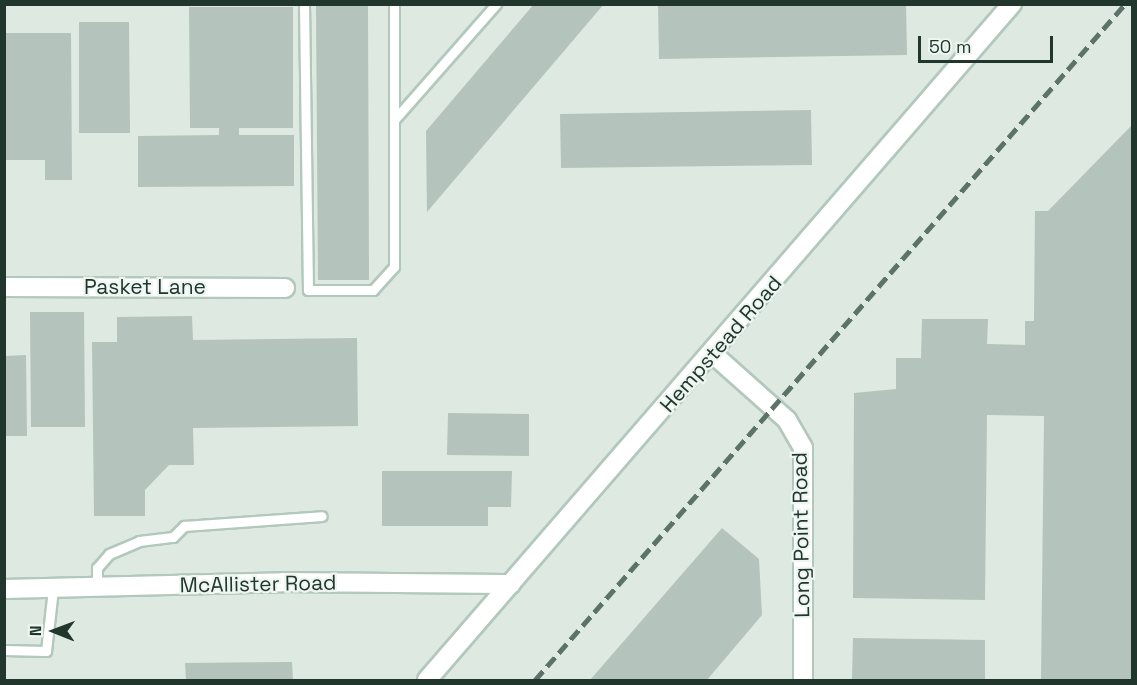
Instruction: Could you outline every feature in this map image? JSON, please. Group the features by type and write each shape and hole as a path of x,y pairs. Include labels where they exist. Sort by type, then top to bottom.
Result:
{"main road":[{"name":"Hempstead Road","path":"427,681 713,354 1012,4"},
{"name":"Pasket Lane","path":"4,287 285,288"},
{"name":"Long Point Road","path":"713,354 787,420 803,448 803,681"},
{"name":"McAllister Road","path":"4,589 284,582 511,584"}],"lane":[{"path":"304,4 308,290 373,290 394,267 394,4"},
{"path":"395,119 496,4"},
{"path":"97,588 97,568 109,554 139,540 173,537 184,526 322,516"},
{"path":"4,650 46,651 53,588"}],"building":[{"path":"534,4 604,4 427,212 426,131"},
{"path":"658,4 906,4 907,55 659,59"},
{"path":"368,5 369,280 318,280 316,6"},
{"path":"189,7 293,7 293,128 239,128 239,135 294,135 294,186 138,187 138,136 219,135 219,128 190,128"},
{"path":"79,22 129,22 130,133 79,133"},
{"path":"4,33 71,33 72,180 45,180 45,160 4,160"},
{"path":"811,110 812,165 561,168 560,114"},
{"path":"1132,125 1132,680 1041,680 1044,416 987,415 985,600 853,598 854,393 896,389 896,358 921,358 922,319 988,319 987,344 1025,345 1025,321 1034,321 1035,211 1048,211"},
{"path":"30,312 84,312 85,427 31,427"},
{"path":"192,316 193,340 357,338 358,426 193,428 194,465 169,465 145,490 145,516 94,516 92,342 117,342 117,317"},
{"path":"26,355 27,436 4,436 4,356"},
{"path":"448,413 529,414 529,456 447,455"},
{"path":"382,471 512,471 511,507 488,507 488,526 382,526"},
{"path":"722,528 759,559 762,615 707,680 590,680"},
{"path":"853,638 985,640 985,680 852,680"},
{"path":"292,662 293,680 186,680 185,663"}],"railway":[{"path":"535,680 1125,4"}]}
